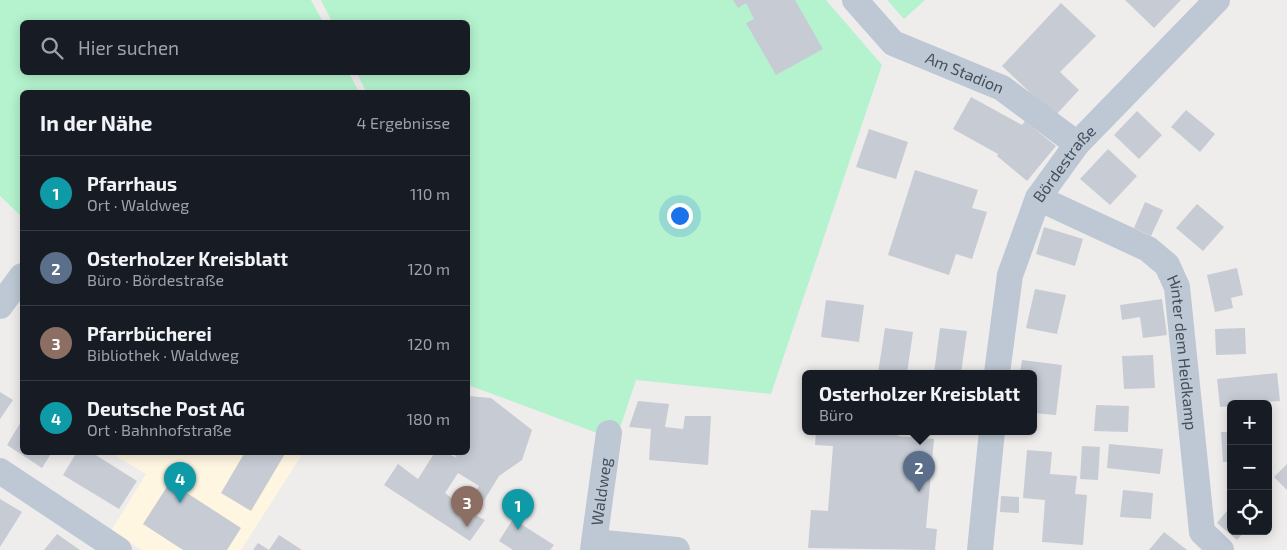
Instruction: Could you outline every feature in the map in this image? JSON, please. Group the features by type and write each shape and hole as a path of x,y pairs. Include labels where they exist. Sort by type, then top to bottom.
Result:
{"street":[{"name":"Am Stadion","path":"855,0 893,43 1002,88 1077,144"},
{"name":"Bördestraße","path":"997,370 1010,275 1038,198 1077,144 1217,0"},
{"name":"Hinter dem Heidkamp","path":"1038,198 1148,249 1167,265 1177,287 1202,532 1221,550"},
{"path":"0,306 20,279"},
{"name":"Waldweg","path":"594,546 608,433"},
{"path":"980,550 992,435"},
{"path":"0,471 119,550"},
{"path":"594,546 677,550"}],"shaded area":[{"path":"114,455 302,455 241,550 142,550 111,531 146,474"}],"green space":[{"path":"0,0 311,0 322,20 20,20 20,75 350,75 358,90 20,90 20,215 0,196"},
{"path":"321,0 826,0 882,65 771,394 636,380 616,440 470,386 470,90 365,90 358,75 470,75 470,20 331,20"},
{"path":"887,0 925,0 904,19"}],"building":[{"path":"733,0 795,0 823,49 776,75 746,23 754,19 746,3 738,8"},
{"path":"1125,0 1181,0 1154,28"},
{"path":"1061,3 1096,36 1060,72 1079,90 1055,116 1002,66"},
{"path":"971,97 1022,125 1025,121 1056,146 1027,181 997,156 998,154 953,129"},
{"path":"1186,110 1215,134 1200,152 1171,127"},
{"path":"1137,111 1162,135 1139,159 1114,135"},
{"path":"869,129 908,142 896,179 856,167"},
{"path":"1108,149 1137,176 1110,205 1080,179"},
{"path":"915,170 978,190 972,208 987,212 972,259 956,254 949,275 888,255"},
{"path":"1145,202 1163,210 1151,236 1134,228"},
{"path":"1197,204 1224,227 1203,251 1176,228"},
{"path":"1044,227 1083,239 1075,266 1036,254"},
{"path":"1237,268 1243,295 1231,298 1233,308 1215,312 1207,275"},
{"path":"1035,289 1066,295 1057,334 1026,328"},
{"path":"1162,299 1167,335 1143,338 1140,317 1122,320 1120,305"},
{"path":"826,300 864,305 859,342 821,337"},
{"path":"885,328 913,332 907,370 878,370"},
{"path":"940,328 967,331 961,370 934,370"},
{"path":"1245,328 1246,354 1216,355 1215,329"},
{"path":"1153,355 1155,388 1124,389 1122,356"},
{"path":"1022,360 1062,365 1056,415 1037,413 1037,370 1020,370"},
{"path":"1277,373 1280,401 1227,400 1227,406 1220,407 1217,379"},
{"path":"0,392 13,400 0,419"},
{"path":"470,396 491,398 532,430 522,460 499,476 475,515 485,520 470,541 384,485 398,464 418,479 433,455 450,455 457,458 455,455 470,455","holes":["458,473 479,486 465,508 445,493"]},
{"path":"638,401 669,404 665,427 683,429 685,416 711,416 708,465 649,460 651,429 629,427"},
{"path":"1096,405 1129,406 1128,432 1094,431"},
{"path":"20,423 20,454 7,445"},
{"path":"1221,432 1227,432 1227,462 1223,462"},
{"path":"816,435 898,435 934,439 926,528 937,529 935,550 808,548 811,510 828,511 833,446 815,445"},
{"path":"1109,444 1163,449 1160,474 1107,468"},
{"path":"1082,446 1100,447 1098,480 1080,479"},
{"path":"1027,450 1052,452 1050,474 1077,476 1075,494 1087,495 1083,545 1042,542 1045,500 1023,498"},
{"path":"22,455 50,455 42,468"},
{"path":"75,455 96,455 137,481 119,509 63,475"},
{"path":"243,455 284,455 251,511 221,493"},
{"path":"1287,464 1287,490 1274,477"},
{"path":"170,482 241,528 227,550 183,550 143,524"},
{"path":"1123,490 1153,493 1151,519 1120,517"},
{"path":"1001,496 1019,497 1019,513 1000,512"},
{"path":"0,499 22,512 0,547"},
{"path":"1227,511 1227,532 1217,523"},
{"path":"513,519 554,545 550,550 513,550 499,541"},
{"path":"1164,532 1187,550 1149,550"},
{"path":"57,534 80,550 44,550"},
{"path":"279,535 302,550 269,550"},
{"path":"1231,535 1241,535 1237,540"},
{"path":"258,543 269,550 253,550"}],"place":[{"name":"Osterholzer Kreisblatt","path":"919,492"},
{"name":"Deutsche Post AG","path":"180,503"},
{"name":"Pfarrbücherei","path":"467,527"},
{"name":"Pfarrhaus","path":"518,530"}]}
